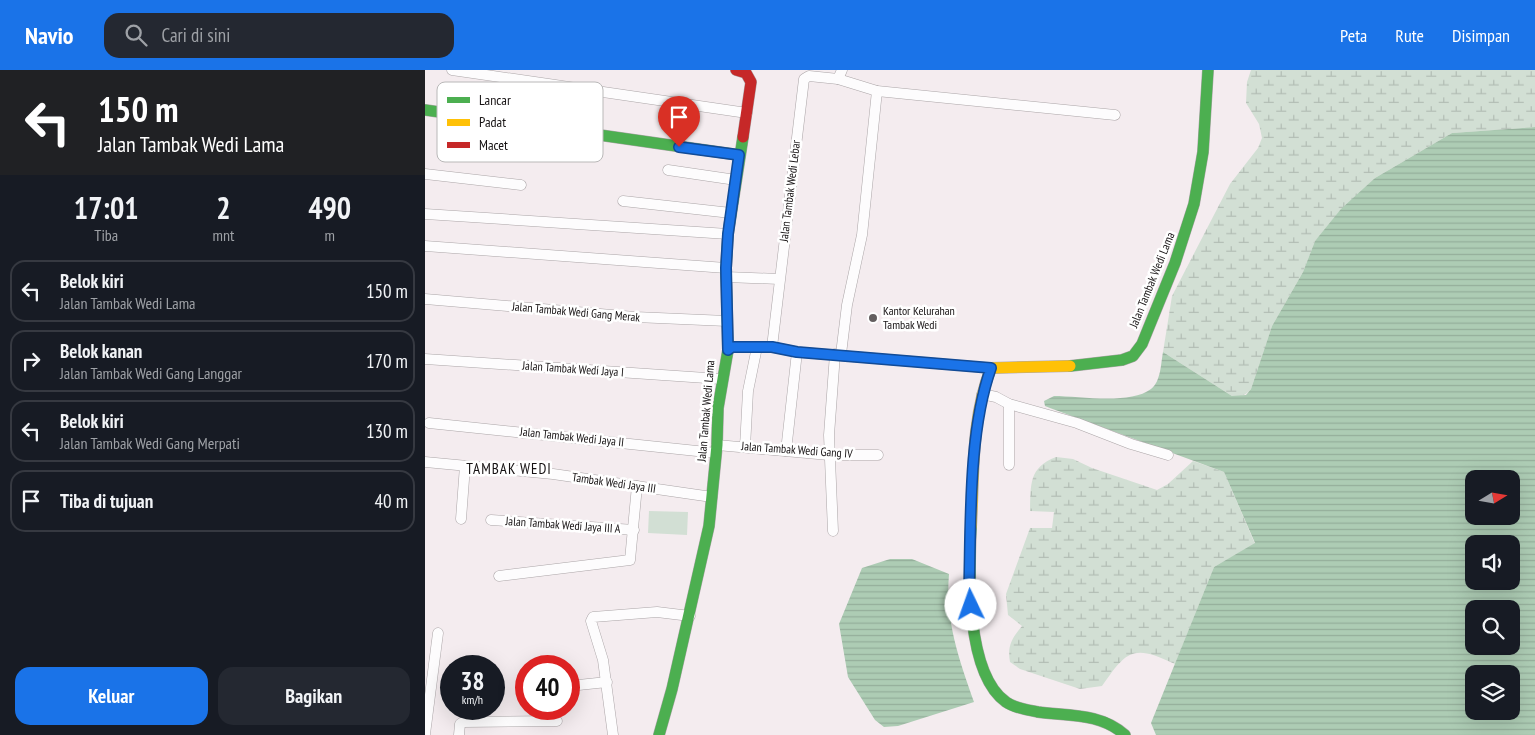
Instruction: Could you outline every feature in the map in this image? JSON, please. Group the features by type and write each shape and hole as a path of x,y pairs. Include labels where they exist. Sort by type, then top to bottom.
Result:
{"street":[{"path":"452,70 532,82"},
{"path":"728,350 726,273 728,234 751,82 746,73 738,70"},
{"name":"Jalan Tambak Wedi Lama","path":"659,735 690,616 709,526 717,449 721,379 728,350 732,347 772,347 797,352 991,368 1094,364 1124,360 1137,352 1178,253 1196,191 1202,165 1208,70"},
{"path":"840,75 877,91 1115,116"},
{"name":"Jalan Tambak Wedi Lebar","path":"772,347 804,79 809,76 840,75"},
{"path":"833,531 829,455 838,354 862,235 877,91"},
{"path":"603,93 747,114"},
{"path":"603,136 739,155"},
{"path":"668,170 735,180"},
{"path":"425,174 521,186"},
{"path":"623,201 731,213"},
{"path":"425,214 728,234"},
{"path":"425,246 779,279"},
{"name":"Jalan Tambak Wedi Gang Merak","path":"425,299 635,317 727,321"},
{"path":"745,447 748,391 757,347"},
{"path":"786,451 797,352"},
{"name":"Jalan Tambak Wedi Jaya I","path":"425,359 721,379"},
{"path":"991,368 983,394 975,462 969,592 977,643 989,679 999,696 1007,703 1028,710 1098,718 1117,727 1125,735"},
{"path":"983,394 996,397 1009,404 1063,418 1131,444 1168,455"},
{"path":"1009,404 1009,465"},
{"name":"Jalan Tambak Wedi Jaya II","path":"429,423 717,449"},
{"name":"Jalan Tambak Wedi Gang IV","path":"717,449 745,447 829,455 878,455"},
{"name":"Tambak Wedi Jaya III","path":"425,462 553,474 713,497"},
{"path":"461,519 465,466"},
{"path":"499,576 627,562 631,558 637,486"},
{"name":"Jalan Tambak Wedi Jaya III A","path":"491,520 634,530"},
{"path":"613,735 607,682 603,660 591,621 593,617 657,612 690,616"},
{"path":"425,734 437,633"},
{"path":"580,685 607,682"},
{"path":"459,735 463,722 557,721"}],"green space":[{"path":"1251,70 1535,70 1535,127 1452,133 1375,178 1315,241 1303,272 1272,326 1251,389 1245,395 1232,396 1163,352 1172,296 1230,184 1258,148 1262,138 1259,124 1246,103 1247,82"},
{"path":"1056,457 1073,459 1092,468 1157,490 1168,484 1193,461 1224,472 1255,544 1214,567 1175,664 1149,654 1132,654 1118,665 1102,686 1080,689 1020,669 1010,662 1009,651 1011,642 1022,626 1008,615 1006,594 1030,528 1052,528 1054,512 1030,511 1031,485 1040,466"},
{"path":"649,511 688,512 687,535 648,533"}],"shaded area":[{"path":"1535,127 1535,735 1156,735 1151,723 1214,567 1255,543 1224,472 1050,408 1045,406 1044,401 1054,396 1118,398 1142,394 1151,389 1157,382 1163,352 1232,396 1246,395 1251,389 1272,326 1303,272 1315,241 1341,209 1375,178 1452,133"},
{"path":"890,559 912,559 949,574 949,608 954,640 974,702 898,726 884,727 875,720 848,677 839,624 862,568"}],"traffic: fast":[{"path":"1070,366 1122,360 1133,356 1142,344 1175,263 1194,204 1203,152 1208,70"},
{"path":"425,110 437,112"},
{"path":"603,136 739,155"},
{"path":"659,735 672,689 709,526 717,445 718,408 728,350 726,268 728,234 743,137"},
{"path":"971,527 970,594 972,620 976,645 983,669 993,688 1006,702 1017,707 1038,712 1095,719 1116,728 1125,735"}],"traffic: slow":[{"path":"971,527 973,467 977,426 980,406 991,368 1070,366"}],"traffic: jam":[{"path":"736,70 746,73 751,82 743,137"}],"place":[{"name":"Kantor Kelurahan Tambak Wedi","path":"873,318"}],"district":[{"name":"TAMBAK WEDI","path":"509,469"}],"route":[{"path":"679,147 739,155 728,234 726,268 728,350 732,347 772,347 797,352 841,354 991,368 980,406 975,462 969,592 971,605"}]}
